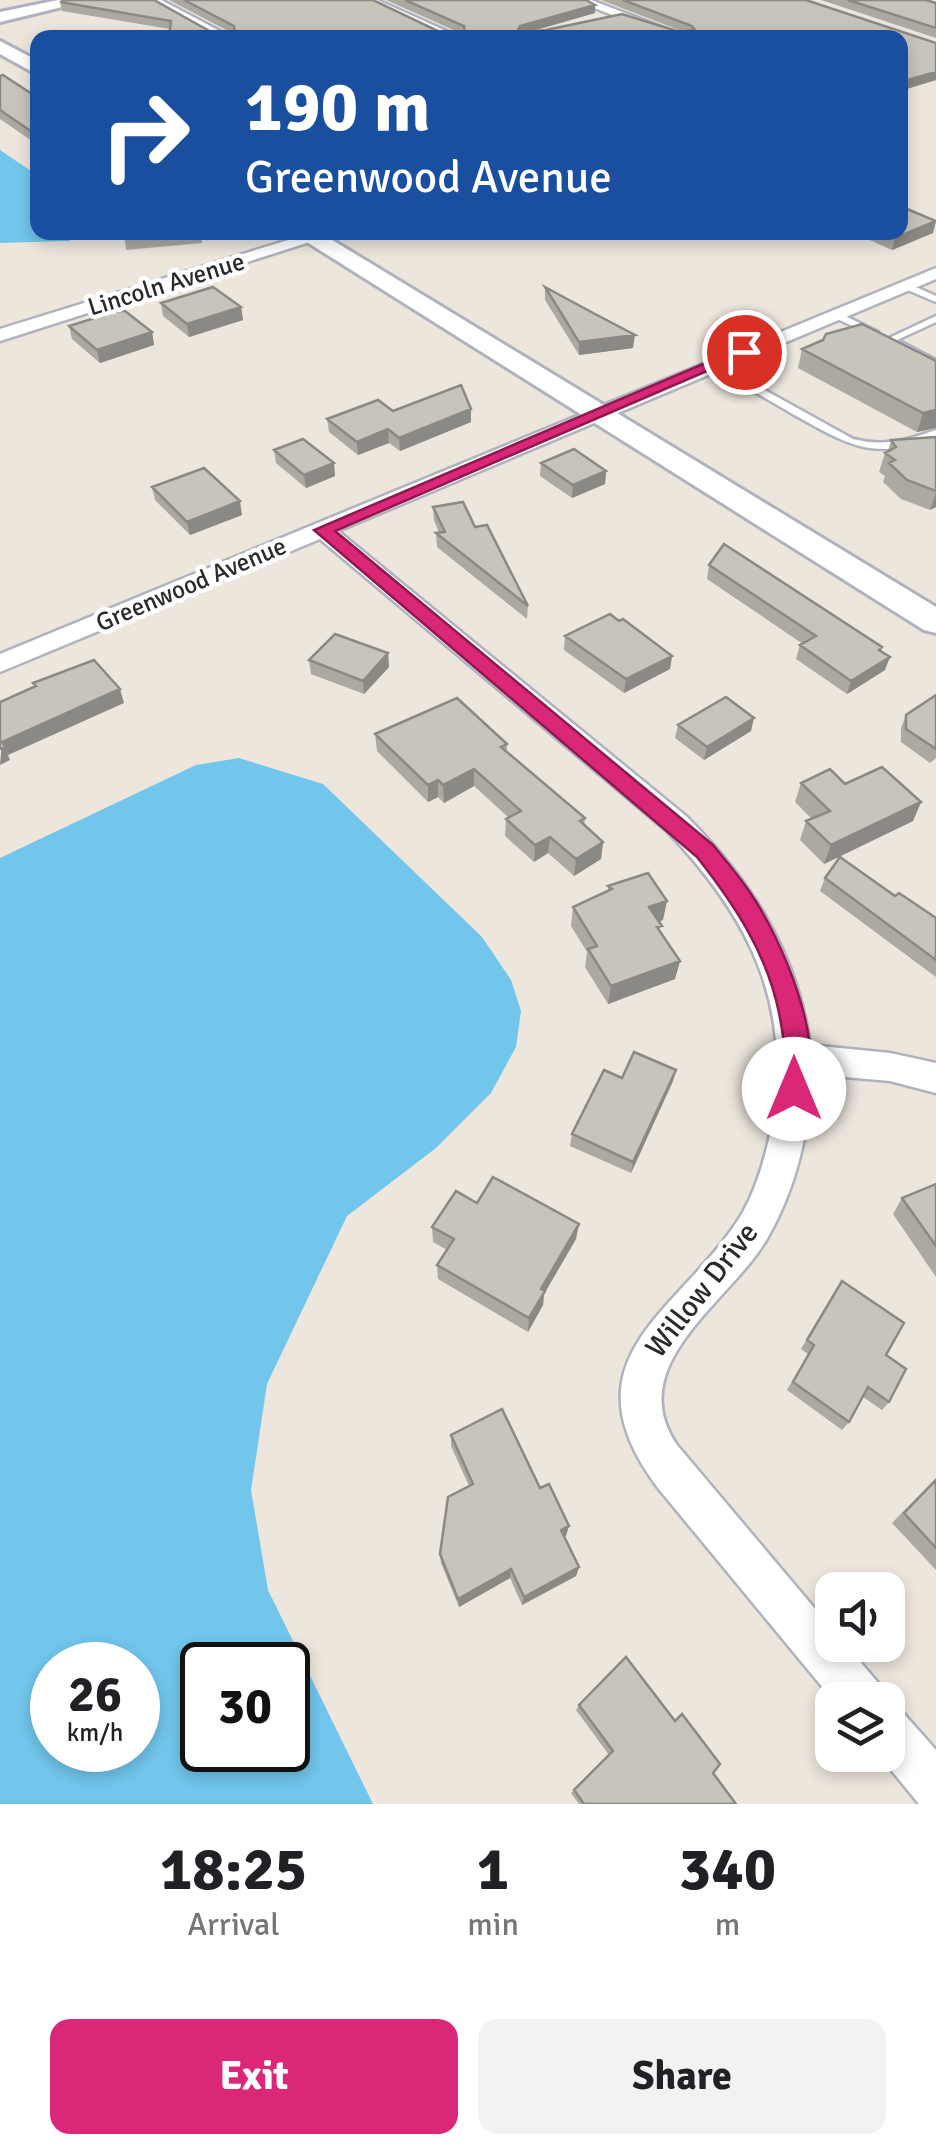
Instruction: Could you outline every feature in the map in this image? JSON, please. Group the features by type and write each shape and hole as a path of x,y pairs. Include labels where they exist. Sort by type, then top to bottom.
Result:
{"main road":[{"path":"0,17 84,0"},
{"path":"0,46 30,64"},
{"path":"324,240 597,414 936,622"}],"street":[{"path":"152,0 212,30"},
{"path":"367,0 437,30"},
{"path":"580,0 662,30"},
{"path":"594,20 618,14"},
{"name":"Lincoln Avenue","path":"0,336 300,240"},
{"name":"Greenwood Avenue","path":"0,664 936,273"},
{"name":"Willow Drive","path":"323,530 705,851 744,901 770,949 790,1010 798,1058 792,1120 769,1199 744,1244 676,1320 644,1366 642,1424 674,1475 847,1682"},
{"path":"798,1058 875,1065 936,1078"},
{"path":"905,1751 936,1788"}],"lane":[{"path":"906,286 936,299"},
{"path":"836,314 936,364"},
{"path":"890,340 936,320"},
{"path":"713,365 849,441 870,448 895,448 936,432"}],"water":[{"path":"0,150 30,170 30,240 71,240 0,243"},
{"path":"239,758 323,784 482,937 511,980 521,1011 516,1047 491,1093 436,1148 347,1216 267,1384 251,1490 268,1590 294,1642 180,1642 180,1772 310,1772 310,1676 373,1804 0,1804 0,858 196,765"}],"building":[{"path":"154,0 208,30 170,30 171,21 60,2"},
{"path":"184,0 373,0 436,30 235,30 234,26"},
{"path":"405,0 586,0 595,5 520,26 518,30 465,30 464,26"},
{"path":"623,0 806,0 897,30 695,30"},
{"path":"848,0 936,3 936,28"},
{"path":"622,14 674,30 546,30"},
{"path":"908,34 936,43 936,72 908,80"},
{"path":"0,76 30,93 30,131 0,110"},
{"path":"908,209 936,221 908,233"},
{"path":"213,287 241,307 187,324 161,303"},
{"path":"545,287 595,314 635,335 579,342"},
{"path":"125,311 152,332 97,350 69,326"},
{"path":"862,324 936,361 936,410 923,413 802,349 823,340 826,334"},
{"path":"461,385 471,409 399,438 388,429 357,442 327,419 378,400 393,411"},
{"path":"936,437 936,491 907,480 889,463 895,460 885,453 896,447 891,440"},
{"path":"303,439 334,463 304,475 274,450"},
{"path":"574,449 606,471 573,485 541,463"},
{"path":"204,468 240,501 187,522 152,487"},
{"path":"463,502 475,527 487,525 528,606 436,533 445,532 433,507"},
{"path":"724,544 882,647 879,650 890,657 851,681 800,645 816,636 709,565"},
{"path":"610,614 619,621 623,619 672,656 626,679 565,636"},
{"path":"335,634 388,653 363,681 309,660"},
{"path":"94,660 120,689 2,742 5,747 0,749 0,702 36,686 33,683"},
{"path":"936,695 936,749 906,729 906,715"},
{"path":"726,697 754,718 707,747 678,725"},
{"path":"457,698 507,744 501,747 585,818 580,821 603,842 576,859 550,837 535,845 506,819 521,811 474,769 443,785 438,780 428,785 375,734"},
{"path":"882,767 921,802 831,845 806,821 830,811 801,783 830,769 845,784"},
{"path":"840,857 895,896 899,893 936,918 936,960 825,878"},
{"path":"648,873 667,901 649,907 662,926 657,927 680,961 611,986 588,949 597,946 573,907 612,889 608,886"},
{"path":"634,1052 676,1070 633,1162 572,1134 604,1070 622,1078"},
{"path":"493,1177 579,1224 541,1289 545,1291 529,1318 437,1265 454,1239 432,1227 456,1191 477,1203"},
{"path":"936,1184 936,1246 902,1198"},
{"path":"842,1281 904,1323 886,1355 906,1369 889,1402 868,1387 849,1422 793,1382 814,1345 807,1340"},
{"path":"502,1409 540,1488 549,1484 569,1526 561,1530 579,1567 524,1597 511,1569 458,1599 440,1554 448,1497 473,1484 451,1435"},
{"path":"936,1480 936,1548 904,1513"},
{"path":"626,1657 675,1721 682,1714 720,1764 713,1773 736,1804 584,1804 574,1790 613,1751 579,1705"}],"route":[{"path":"744,352 323,530 626,780 705,851 744,901 770,949 790,1010 798,1058 794,1089"}]}
